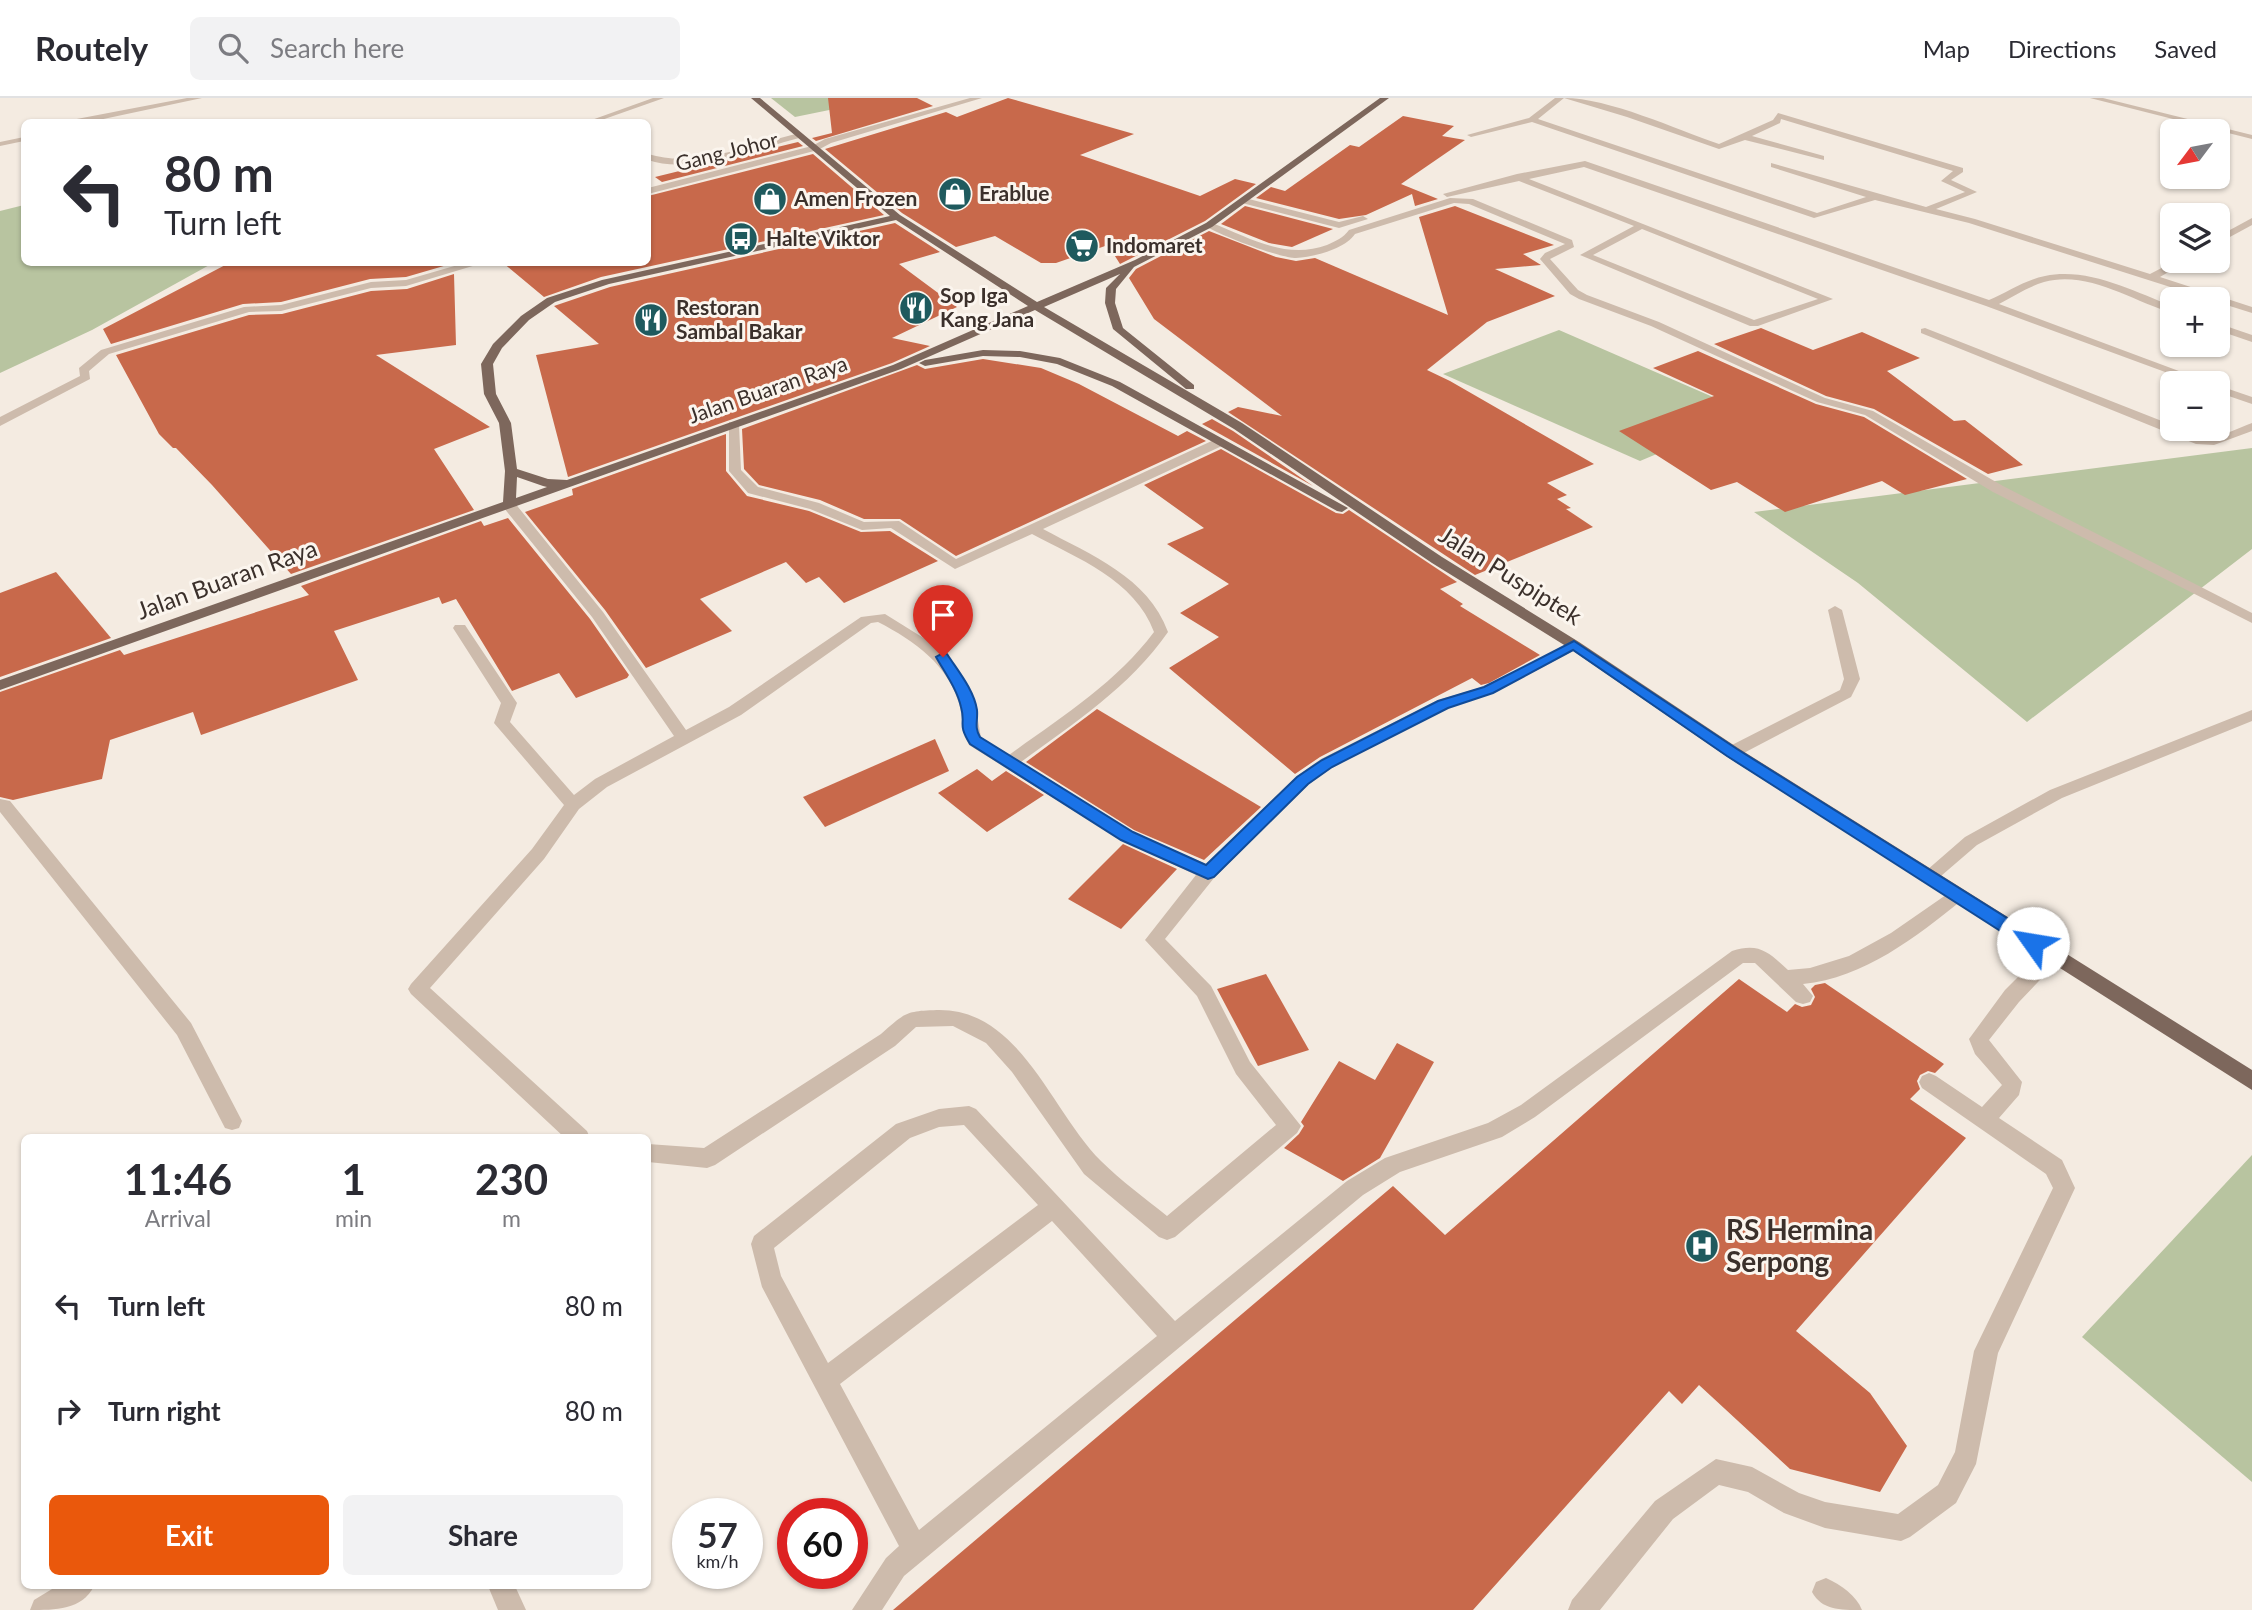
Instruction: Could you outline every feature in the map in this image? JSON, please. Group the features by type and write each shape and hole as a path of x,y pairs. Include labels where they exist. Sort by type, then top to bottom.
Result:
{"main road":[{"name":"Jalan Puspiptek","path":"755,98 897,217 1037,307 1238,426 1437,560 1574,645 1732,752 2252,1081"},
{"path":"1238,426 1118,329 1110,303 1111,288 1138,262 1209,225 1385,98"},
{"path":"509,505 511,471 505,423 490,394 487,364 497,346 525,318 551,300 606,282 897,217"},
{"name":"Jalan Buaran Raya","path":"0,685 897,367 1138,262"},
{"path":"897,367 983,353 1020,354 1060,361 1116,384 1437,560"},
{"path":"511,471 547,483 575,481"}],"street":[{"path":"99,119 198,98"},
{"path":"599,119 660,98"},
{"name":"Gang Johor","path":"651,190 816,148 828,141 978,98"},
{"path":"1471,135 1532,120 1560,98"},
{"path":"1568,98 1630,115 1718,147 1777,121 1778,115 1960,170 1945,181 1973,192 1927,210"},
{"path":"2094,98 2252,137"},
{"path":"1532,120 1817,216 1875,197"},
{"path":"651,158 662,162 696,161 800,135"},
{"path":"1745,136 1821,158"},
{"path":"0,144 21,140"},
{"path":"1245,201 1342,225 1445,194 1585,164 1990,304 2172,371"},
{"path":"1774,165 1875,197 1972,221 2252,310"},
{"path":"1517,177 1729,260 1828,299 1754,324 1585,255 1642,226"},
{"path":"1209,225 1278,252 1296,255 1327,248 1347,239 1352,232 1453,200 1470,201 1569,242 1571,245 1545,259 1574,292 1645,319 1821,400 1869,413 1998,489 2252,619"},
{"path":"2230,234 2252,222"},
{"path":"0,422 86,377 83,370 105,352 148,337 248,309 281,308 350,288 406,283 467,266"},
{"path":"2152,277 2160,273"},
{"path":"1990,304 2047,278 2068,278 2100,284 2160,306"},
{"path":"1925,331 2200,441 2214,441 2252,427"},
{"path":"2230,331 2252,339"},
{"path":"2230,393 2252,401"},
{"path":"733,425 735,471 753,490 814,506 862,526 894,524 955,565 1220,442"},
{"path":"509,505 598,615 684,738"},
{"path":"1010,762 1129,671 1161,632 1159,621 1144,599 1117,576 1033,529"},
{"path":"1732,752 1831,704 1846,693 1852,679 1835,610"},
{"path":"570,1134 418,989 538,854 573,805 601,783 734,711 866,620 880,617 920,638 943,657 962,689 970,710 968,729 975,741 1127,836 1208,873"},
{"path":"460,628 509,703 502,723 573,805"},
{"path":"651,1153 707,1158 888,1040 911,1018 955,1018 993,1037 1019,1066 1092,1167 1167,1230 1290,1126 1243,1068 1204,990 1154,940 1208,873 1303,780 1327,763 1443,704 1489,690 1574,645"},
{"path":"1928,877 1971,841 2056,794 2252,715"},
{"path":"0,804 4,805 184,1030 232,1121"},
{"path":"1786,978 1798,978 1849,965 1877,952 1910,931 1956,895"},
{"path":"866,1610 895,1567 1355,1188 1393,1165 1495,1130 1528,1111 1739,956 1747,953 1759,955 1803,996"},
{"path":"1984,1119 2012,1089 2012,1082 1982,1048 1979,1039 2012,996 2052,955"},
{"path":"1582,1610 1664,1510 1716,1472 1752,1480 1793,1504 1825,1516 1901,1528 1947,1494 1967,1455 1986,1351 2064,1188 2054,1167 1929,1082"},
{"path":"916,1552 771,1279 762,1244 903,1131 939,1118 970,1115 1175,1338"},
{"path":"824,1381 1054,1206"},
{"path":"44,1610 76,1589"},
{"path":"503,1589 512,1610"},
{"path":"1826,1592 1848,1610"}],"green space":[{"path":"771,98 888,98 795,117"},
{"path":"21,206 21,266 208,266 92,330 0,373 0,211"},
{"path":"1559,330 1752,414 1640,461 1443,374"},
{"path":"2252,448 2252,549 2027,722 1858,583 1754,512"},
{"path":"2252,1155 2252,1482 2082,1337"}],"building":[{"path":"828,98 917,98 933,106 816,141 812,138 832,133"},
{"path":"1008,98 1134,134 1080,155 1200,196 1235,179 1256,184 1205,221 1120,264 1108,245 1056,263 1041,263 995,236 956,247 902,213 825,149 946,112 957,117"},
{"path":"1403,116 1454,126 1442,136 1465,140 1401,184 1438,199 1415,206 1412,194 1366,215 1339,219 1256,198 1271,187 1285,191 1350,145 1359,147"},
{"path":"798,142 803,146 662,182 655,177"},
{"path":"813,154 884,215 601,277 544,297 507,266 651,266 651,195"},
{"path":"1245,206 1333,229 1292,247 1269,243 1221,224"},
{"path":"1455,206 1554,245 1523,254 1541,265 1495,269 1555,296 1487,322 1427,370 1594,464 1547,483 1567,495 1557,499 1571,508 1566,509 1593,527 1475,575 1228,412 1238,407 1282,416 1154,319 1129,278 1136,269 1209,231 1276,257 1296,261 1315,258 1448,315 1419,217"},
{"path":"895,223 940,252 899,264 957,307 892,338 930,346 892,363 568,477 536,355 599,344 554,306 610,287"},
{"path":"223,266 444,266 406,277 370,279 281,302 243,304 111,344 103,329"},
{"path":"454,274 456,345 376,355 490,427 434,449 474,510 291,574 212,485 159,434 116,355 249,315 282,314 371,291 407,289"},
{"path":"1761,328 1813,350 1862,332 1920,358 1887,371 1954,421 1965,420 2023,465 1988,474 1874,409 1826,396 1714,344"},
{"path":"1698,351 1816,404 1864,417 1967,479 1905,495 1882,481 1785,512 1737,482 1711,490 1619,431 1714,396 1653,368"},
{"path":"983,359 1041,368 1079,384 1178,436 1187,431 1206,441 956,556 900,519 864,519 820,500 759,485 744,469 742,429 917,365 925,369"},
{"path":"1212,419 1233,431 1313,486 1202,424"},
{"path":"726,434 726,471 747,496 809,511 861,532 890,531 938,561 844,603 819,577 806,583 786,562 700,599 732,631 646,668 605,610 525,512 573,495 572,489"},
{"path":"1221,449 1336,513 1343,514 1349,510 1457,582 1440,589 1463,604 1460,606 1540,655 1489,683 1481,685 1472,678 1320,757 1295,774 1169,668 1219,637 1180,613 1229,584 1167,544 1204,528 1144,485"},
{"path":"508,518 590,619 629,675 627,678 576,698 559,673 512,691 456,599 442,604 439,597 334,631 358,680 201,735 193,712 110,740 102,779 13,800 0,797 0,692 120,650 124,655 309,595 301,586 481,521 484,526"},
{"path":"56,572 111,638 0,677 0,593"},
{"path":"1097,709 1261,807 1204,860 1134,830 1026,762"},
{"path":"935,739 949,771 825,827 803,797"},
{"path":"977,769 992,781 1006,771 1044,795 987,832 938,793"},
{"path":"1123,844 1177,869 1121,929 1068,899"},
{"path":"1266,974 1309,1050 1258,1066 1217,989"},
{"path":"1739,979 1787,1012 1795,1004 1802,1007 1811,1005 1815,997 1811,989 1815,985 1825,983 1944,1064 1935,1073 1928,1071 1920,1075 1917,1081 1920,1089 1910,1099 1966,1138 1796,1331 1870,1393 1907,1446 1880,1492 1790,1469 1699,1385 1682,1404 1669,1391 1473,1610 893,1610 1393,1186 1445,1235"},
{"path":"1397,1043 1434,1062 1380,1158 1343,1181 1284,1148 1299,1134 1304,1126 1301,1122 1339,1061 1375,1080"}],"place":[{"name":"Erablue","path":"955,194"},
{"name":"Amen Frozen","path":"770,199"},
{"name":"Halte Viktor","path":"741,239"},
{"name":"Indomaret","path":"1082,246"},
{"name":"Sop Iga Kang Jana","path":"916,308"},
{"name":"Restoran Sambal Bakar","path":"651,320"},
{"name":"RS Hermina Serpong","path":"1702,1246"}],"route":[{"path":"943,657 962,689 970,710 968,729 975,741 1127,836 1208,873 1303,780 1327,763 1443,704 1489,690 1574,645 1732,752 2033,943"}]}
